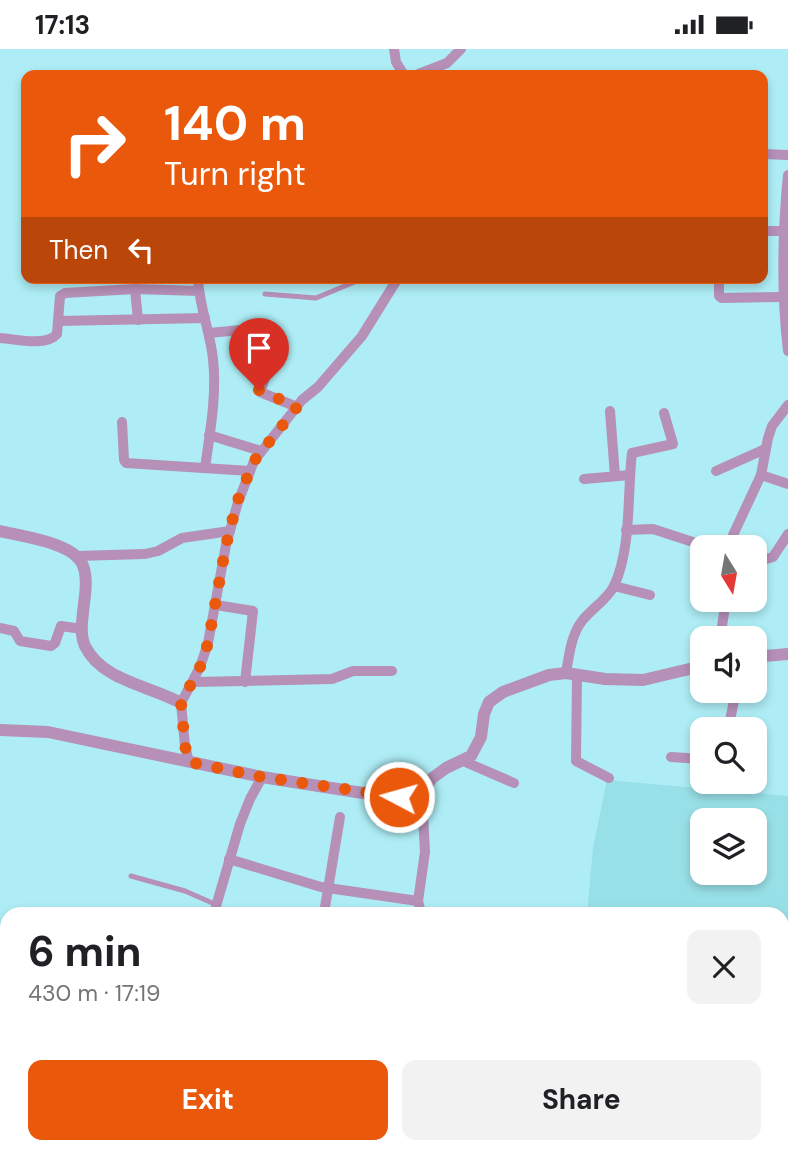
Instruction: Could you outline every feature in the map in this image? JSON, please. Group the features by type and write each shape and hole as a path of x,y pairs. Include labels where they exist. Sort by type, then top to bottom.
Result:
{"street":[{"path":"394,49 396,62 401,70"},
{"path":"428,70 447,62 461,49"},
{"path":"768,154 788,155"},
{"path":"788,175 782,231 782,297 788,351"},
{"path":"768,230 782,231"},
{"path":"129,284 138,320"},
{"path":"198,284 209,333 214,378 205,468"},
{"path":"189,762 181,703 193,682 208,643 237,502 250,471 261,451 297,407 362,336 394,284"},
{"path":"719,284 719,296 722,298 782,297"},
{"path":"0,338 51,340 57,334 60,296 65,293 131,289 199,291"},
{"path":"58,321 205,318"},
{"path":"209,333 262,328"},
{"path":"268,369 260,391 297,407"},
{"path":"731,535 761,475 772,426 788,405"},
{"path":"611,411 615,476"},
{"path":"608,778 579,764 575,758 572,643 581,622 614,586 620,572 633,452 673,444 664,413"},
{"path":"122,422 126,463 250,471"},
{"path":"209,435 261,451"},
{"path":"716,471 765,449"},
{"path":"584,479 630,475"},
{"path":"761,475 788,484"},
{"path":"626,530 653,529 690,541"},
{"path":"0,531 54,544 70,551 80,561 84,570 86,594 82,629 84,645 94,659 112,673 139,687 165,694 181,703"},
{"path":"76,557 145,554 158,551 182,538 230,531"},
{"path":"767,559 773,557 788,534"},
{"path":"614,586 650,595"},
{"path":"216,605 253,611 245,682"},
{"path":"0,628 14,631 20,641 51,646 55,643 61,626 82,629"},
{"path":"767,656 788,654"},
{"path":"420,907 425,852 422,795 431,779 471,756 481,737 484,714 489,702 527,682 549,675 571,674 643,680 690,669"},
{"path":"193,682 332,679 353,671 392,671"},
{"path":"0,730 48,732 262,777 369,794 414,797 422,795"},
{"path":"671,758 690,759"},
{"path":"463,761 514,783"},
{"path":"216,907 250,799 262,777"},
{"path":"325,907 340,817"},
{"path":"229,859 328,888 418,901"}],"lane":[{"path":"265,294 316,298 349,284"},
{"path":"131,876 185,891 212,907"}],"shaded area":[{"path":"607,780 690,787 690,794 788,796 788,907 588,907 593,848"}],"route":[{"path":"259,390 297,407 254,461 237,502 226,545 208,643 200,667 181,703 189,762 262,777 399,797"}]}
